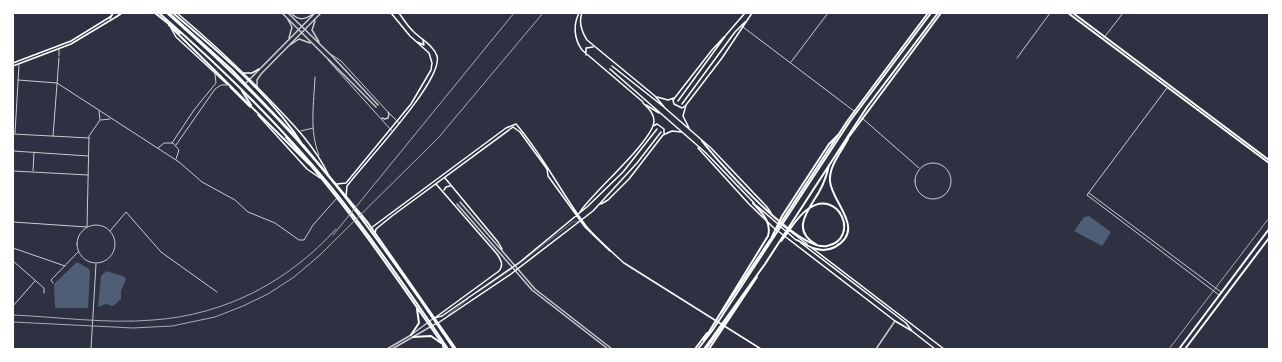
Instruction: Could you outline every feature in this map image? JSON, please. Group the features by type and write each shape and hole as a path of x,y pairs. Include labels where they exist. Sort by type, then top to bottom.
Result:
{"main road":[{"path":"13,63 71,41 110,18 114,13"},
{"path":"13,66 59,49 85,37 122,13"},
{"path":"152,13 157,14 248,94 320,174 386,259 447,349"},
{"path":"168,13 246,83 337,184 368,223 455,349"},
{"path":"168,13 230,71 308,153 366,225 455,349"},
{"path":"173,13 268,102 297,136 308,153"},
{"path":"178,13 244,73 319,155 330,176"},
{"path":"337,184 346,183 397,121 422,87 432,66 429,54 414,40 392,13"},
{"path":"399,13 425,43 424,45 414,40"},
{"path":"579,13 575,27 576,37 580,47 587,55 643,103 661,114"},
{"path":"582,13 580,21 581,29 587,40 655,96 660,99 668,100 676,97"},
{"path":"686,105 680,108 673,102 712,50 745,13"},
{"path":"682,104 752,13"},
{"path":"697,349 838,135 928,13"},
{"path":"697,349 768,248 850,121 932,13"},
{"path":"706,349 778,245 867,107 938,13"},
{"path":"706,349 786,229 790,226 829,165 941,13"},
{"path":"1068,13 1269,163"},
{"path":"1073,13 1103,38"},
{"path":"157,14 320,174"},
{"path":"176,19 171,19 171,25 242,91 281,131 338,197 447,349"},
{"path":"169,25 179,32"},
{"path":"169,25 176,36 255,111 307,169 323,180"},
{"path":"690,129 683,116 686,105 742,26"},
{"path":"678,101 726,35"},
{"path":"347,197 347,186 416,102 437,68 437,54 421,39"},
{"path":"587,55 586,48 591,46 595,47"},
{"path":"612,66 653,101 665,108 690,129 771,214 791,231 806,242 820,247 828,246 836,242 842,236 844,229 842,214 835,207 828,204 818,204 806,210 778,245"},
{"path":"244,73 252,73 259,69"},
{"path":"610,69 647,100 717,164 753,203 768,222 770,229 768,236 701,345"},
{"path":"1168,87 1269,160"},
{"path":"242,91 255,111"},
{"path":"655,96 665,108"},
{"path":"578,215 586,203 601,190 630,157 653,126 653,116 643,103"},
{"path":"371,228 506,128 516,124 549,168 581,220 596,239 624,263 762,349"},
{"path":"599,205 608,200 629,179 663,135 665,131 663,127 657,124 653,126"},
{"path":"375,233 376,229 388,219 511,128 516,128 547,169 548,176 578,215"},
{"path":"434,318 442,316 515,266 578,215 603,193 623,172 657,129"},
{"path":"663,135 672,131 683,133"},
{"path":"438,323 515,272 599,205 661,132"},
{"path":"798,240 814,249 824,250 834,248 845,236 848,229 848,221 844,210 833,194 830,179 832,169 850,134"},
{"path":"768,248 782,216 829,144 838,135"},
{"path":"702,141 723,159 767,207 780,224 944,349"},
{"path":"696,145 776,230 895,321 912,331 935,349"},
{"path":"820,247 808,239 804,232 803,224 806,213 826,179 829,165"},
{"path":"443,176 498,242 502,249"},
{"path":"434,182 497,254 501,262 499,271 434,318"},
{"path":"444,192 446,187 452,187"},
{"path":"753,203 798,240 906,323 912,331"},
{"path":"1179,349 1269,229"},
{"path":"1186,349 1269,238"},
{"path":"706,349 733,315 765,264"},
{"path":"398,280 404,281 404,275"},
{"path":"412,336 419,324 416,306"},
{"path":"412,336 431,336 443,344"},
{"path":"443,344 443,349"}],"street":[{"path":"282,13 376,107"},
{"path":"289,13 300,20 304,20 315,13"},
{"path":"289,13 322,45 378,105"},
{"path":"246,83 315,13"},
{"path":"257,87 259,76 301,32 322,13"},
{"path":"790,63 828,13"},
{"path":"1017,58 1050,13"},
{"path":"1103,38 1123,13"},
{"path":"286,16 292,27 288,39"},
{"path":"317,18 312,30 322,45"},
{"path":"737,22 863,119 919,168"},
{"path":"287,47 299,39 306,40 313,45"},
{"path":"59,49 59,56"},
{"path":"331,55 341,61 399,123"},
{"path":"53,136 59,58"},
{"path":"327,59 382,118 392,131"},
{"path":"19,64 14,134 89,138"},
{"path":"172,143 194,110 216,83 214,72"},
{"path":"315,77 314,128 316,146 319,155"},
{"path":"18,80 57,83 176,160 202,182 235,200 251,214 275,223 298,240 304,240 313,225 338,197"},
{"path":"176,145 215,89 221,85 229,86"},
{"path":"1168,87 1087,195 1219,295"},
{"path":"13,222 87,227 100,225 110,231 115,243 112,255 102,262 96,263 84,259 78,252 77,242 78,236 87,227 89,138 100,120 99,110"},
{"path":"382,118 385,120 388,118 388,112"},
{"path":"100,120 111,118"},
{"path":"299,132 314,128"},
{"path":"158,148 164,142 176,145 179,152 176,160"},
{"path":"13,151 89,156"},
{"path":"33,172 34,152"},
{"path":"930,162 942,165 950,175 950,187 947,192 937,199 926,198 921,195 917,190 914,179 919,168 930,162"},
{"path":"13,171 88,175"},
{"path":"1089,193 1221,293"},
{"path":"460,202 543,296 612,349"},
{"path":"457,204 515,272 536,294 608,349"},
{"path":"110,231 126,212 161,252 217,292"},
{"path":"765,220 770,220 773,217 772,214"},
{"path":"490,242 497,254"},
{"path":"13,251 13,248 65,266"},
{"path":"53,283 51,280 78,252"},
{"path":"13,261 44,288 44,293"},
{"path":"91,349 96,263"},
{"path":"13,306 36,280"},
{"path":"392,349 412,336 434,318"},
{"path":"876,349 895,321"},
{"path":"387,349 438,323"}],"lane":[{"path":"515,266 573,222 581,220"},
{"path":"444,319 469,298 512,268"}],"water":[{"path":"1089,216 1111,232 1102,246 1074,231 1084,217"},
{"path":"77,262 89,269 90,272 88,308 55,308 54,284"},
{"path":"106,271 123,276 126,279 121,291 121,299 113,306 106,304 98,307 101,276"}],"tram line":[{"path":"1169,349 1269,218"}],"railway":[{"path":"333,235 514,13"},
{"path":"13,322 133,328 172,326 215,317 268,294 294,277 320,255 439,137 543,13"},
{"path":"13,315 101,321 136,321 180,317 205,311 230,303 276,280 297,265 336,229"}]}
